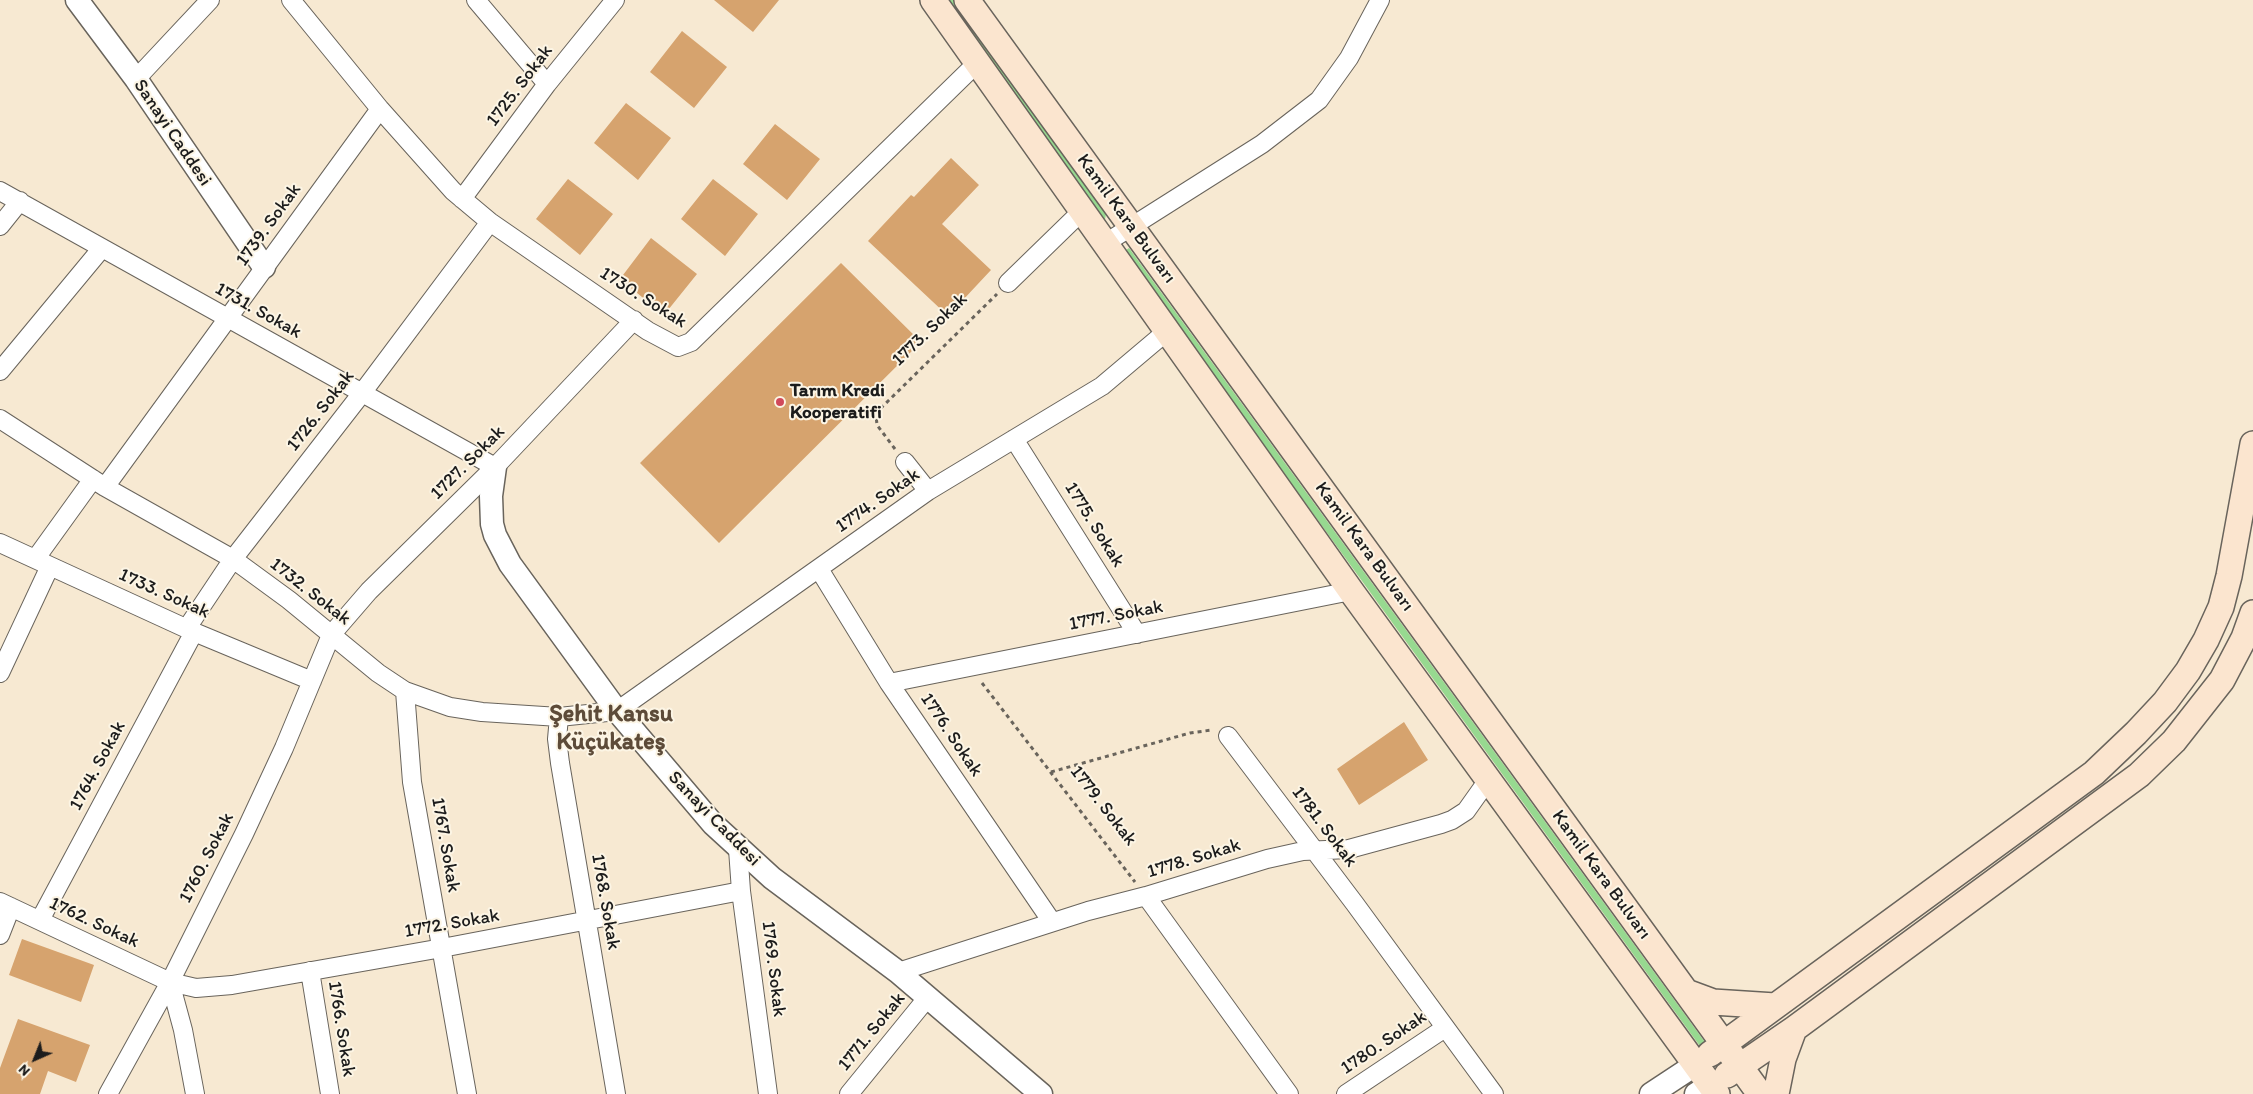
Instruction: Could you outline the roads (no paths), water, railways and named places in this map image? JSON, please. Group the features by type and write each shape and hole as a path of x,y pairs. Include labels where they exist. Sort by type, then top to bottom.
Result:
{"main road":[{"name":"Kamil Kara Bulvarı","path":"933,0 1081,212 1351,591 1695,1065 1708,1091"},
{"name":"Kamil Kara Bulvarı","path":"967,0 1760,1094"},
{"path":"1695,1065 2094,773 2165,702 2198,655 2221,607 2229,576 2253,444"},
{"path":"1708,1091 2139,775 2174,741 2222,680 2244,638 2253,613"},
{"path":"1686,992 1713,1002 1775,1006"},
{"path":"1776,1094 1783,1059 1794,1029"}],"street":[{"name":"Sanayi Caddesi","path":"77,0 136,79 264,267"},
{"path":"136,79 210,0"},
{"name":"1730. Sokak","path":"291,0 433,171 462,199 490,222 672,345 685,346 691,342 977,63"},
{"path":"476,0 547,84"},
{"name":"1725. Sokak","path":"462,199 547,84 615,0"},
{"path":"1104,244 1262,144 1319,100 1349,58 1376,2"},
{"name":"1739. Sokak","path":"0,673 43,562 99,483 228,318 380,109"},
{"name":"1731. Sokak","path":"0,190 495,467"},
{"path":"0,226 20,201"},
{"path":"1008,283 1081,212"},
{"name":"1726. Sokak","path":"190,630 233,559 362,393 490,222"},
{"path":"0,370 102,248"},
{"name":"1727. Sokak","path":"331,635 369,591 495,467 634,320"},
{"name":"1774. Sokak","path":"617,711 928,491 1102,386 1166,332"},
{"name":"1732. Sokak","path":"0,419 99,483 233,559 289,600 378,673 405,691 427,700 482,712 559,717 617,711"},
{"name":"1775. Sokak","path":"1014,439 1137,634"},
{"path":"905,462 928,491"},
{"name":"Sanayi Caddesi","path":"495,467 491,511 494,535 510,564 617,711 713,824 738,849 772,878 898,972 1041,1094"},
{"name":"1733. Sokak","path":"0,543 190,630 312,681"},
{"name":"1776. Sokak","path":"819,569 889,683 1052,922"},
{"name":"1777. Sokak","path":"889,683 1351,591"},
{"name":"1764. Sokak","path":"40,920 190,630"},
{"name":"1760. Sokak","path":"108,1094 170,982 266,788 331,635"},
{"name":"1767. Sokak","path":"405,691 412,782 467,1094"},
{"name":"1768. Sokak","path":"559,717 558,750 616,1094"},
{"name":"1781. Sokak","path":"1228,736 1494,1094"},
{"name":"1778. Sokak","path":"898,972 1052,922 1267,859 1303,851 1316,852 1350,849 1452,820 1471,805 1488,780"},
{"name":"1769. Sokak","path":"738,849 741,891 768,1094"},
{"name":"1772. Sokak","path":"170,982 196,988 215,988 442,948 741,891"},
{"path":"1146,896 1289,1094"},
{"path":"0,935 6,904"},
{"name":"1762. Sokak","path":"6,904 170,982"},
{"name":"1766. Sokak","path":"310,971 330,1094"},
{"path":"170,982 183,1030 195,1094"},
{"name":"1771. Sokak","path":"849,1094 928,997"},
{"name":"1780. Sokak","path":"1346,1094 1445,1028"},
{"path":"1651,1094 1695,1065"}],"place":[{"name":"Tarım Kredi Kooperatifi","path":"780,402"}],"district":[{"name":"Şehit Kansu Küçükateş","path":"611,729"}]}
